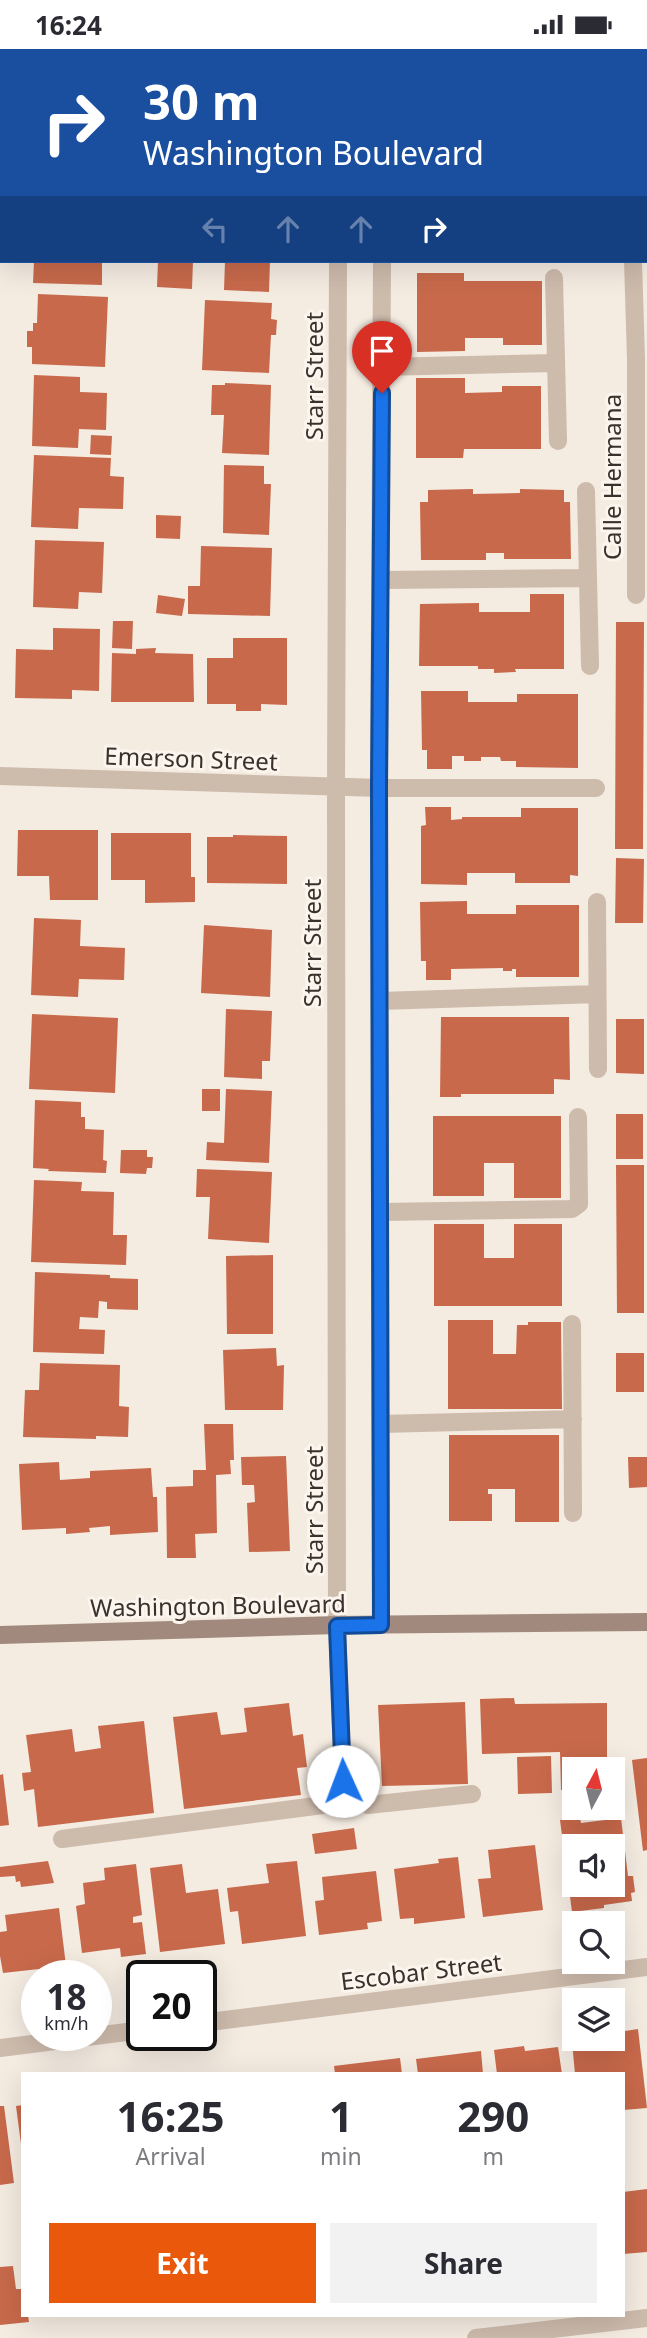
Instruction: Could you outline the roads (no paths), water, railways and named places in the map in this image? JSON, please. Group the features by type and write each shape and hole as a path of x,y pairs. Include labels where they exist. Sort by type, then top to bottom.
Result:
{"street":[{"name":"Starr Street","path":"338,263 337,1626 343,1781"},
{"path":"381,1625 379,788 382,263"},
{"name":"Calle Hermana","path":"634,263 641,359 636,595"},
{"path":"554,278 558,441"},
{"path":"382,367 556,363"},
{"path":"586,491 590,666"},
{"path":"381,580 588,578"},
{"name":"Emerson Street","path":"0,776 336,788 596,788"},
{"path":"597,902 598,1069"},
{"path":"380,1001 597,993"},
{"path":"381,1212 572,1209 579,1204 578,1117"},
{"path":"572,1324 573,1513"},
{"path":"381,1423 573,1419"},
{"name":"Washington Boulevard","path":"0,1635 381,1625 647,1622"},
{"path":"62,1839 323,1805 343,1781 368,1805 472,1794"},
{"name":"Escobar Street","path":"217,2021 647,1967"},
{"path":"0,2048 126,2032"},
{"path":"476,2338 647,2318"}]}
